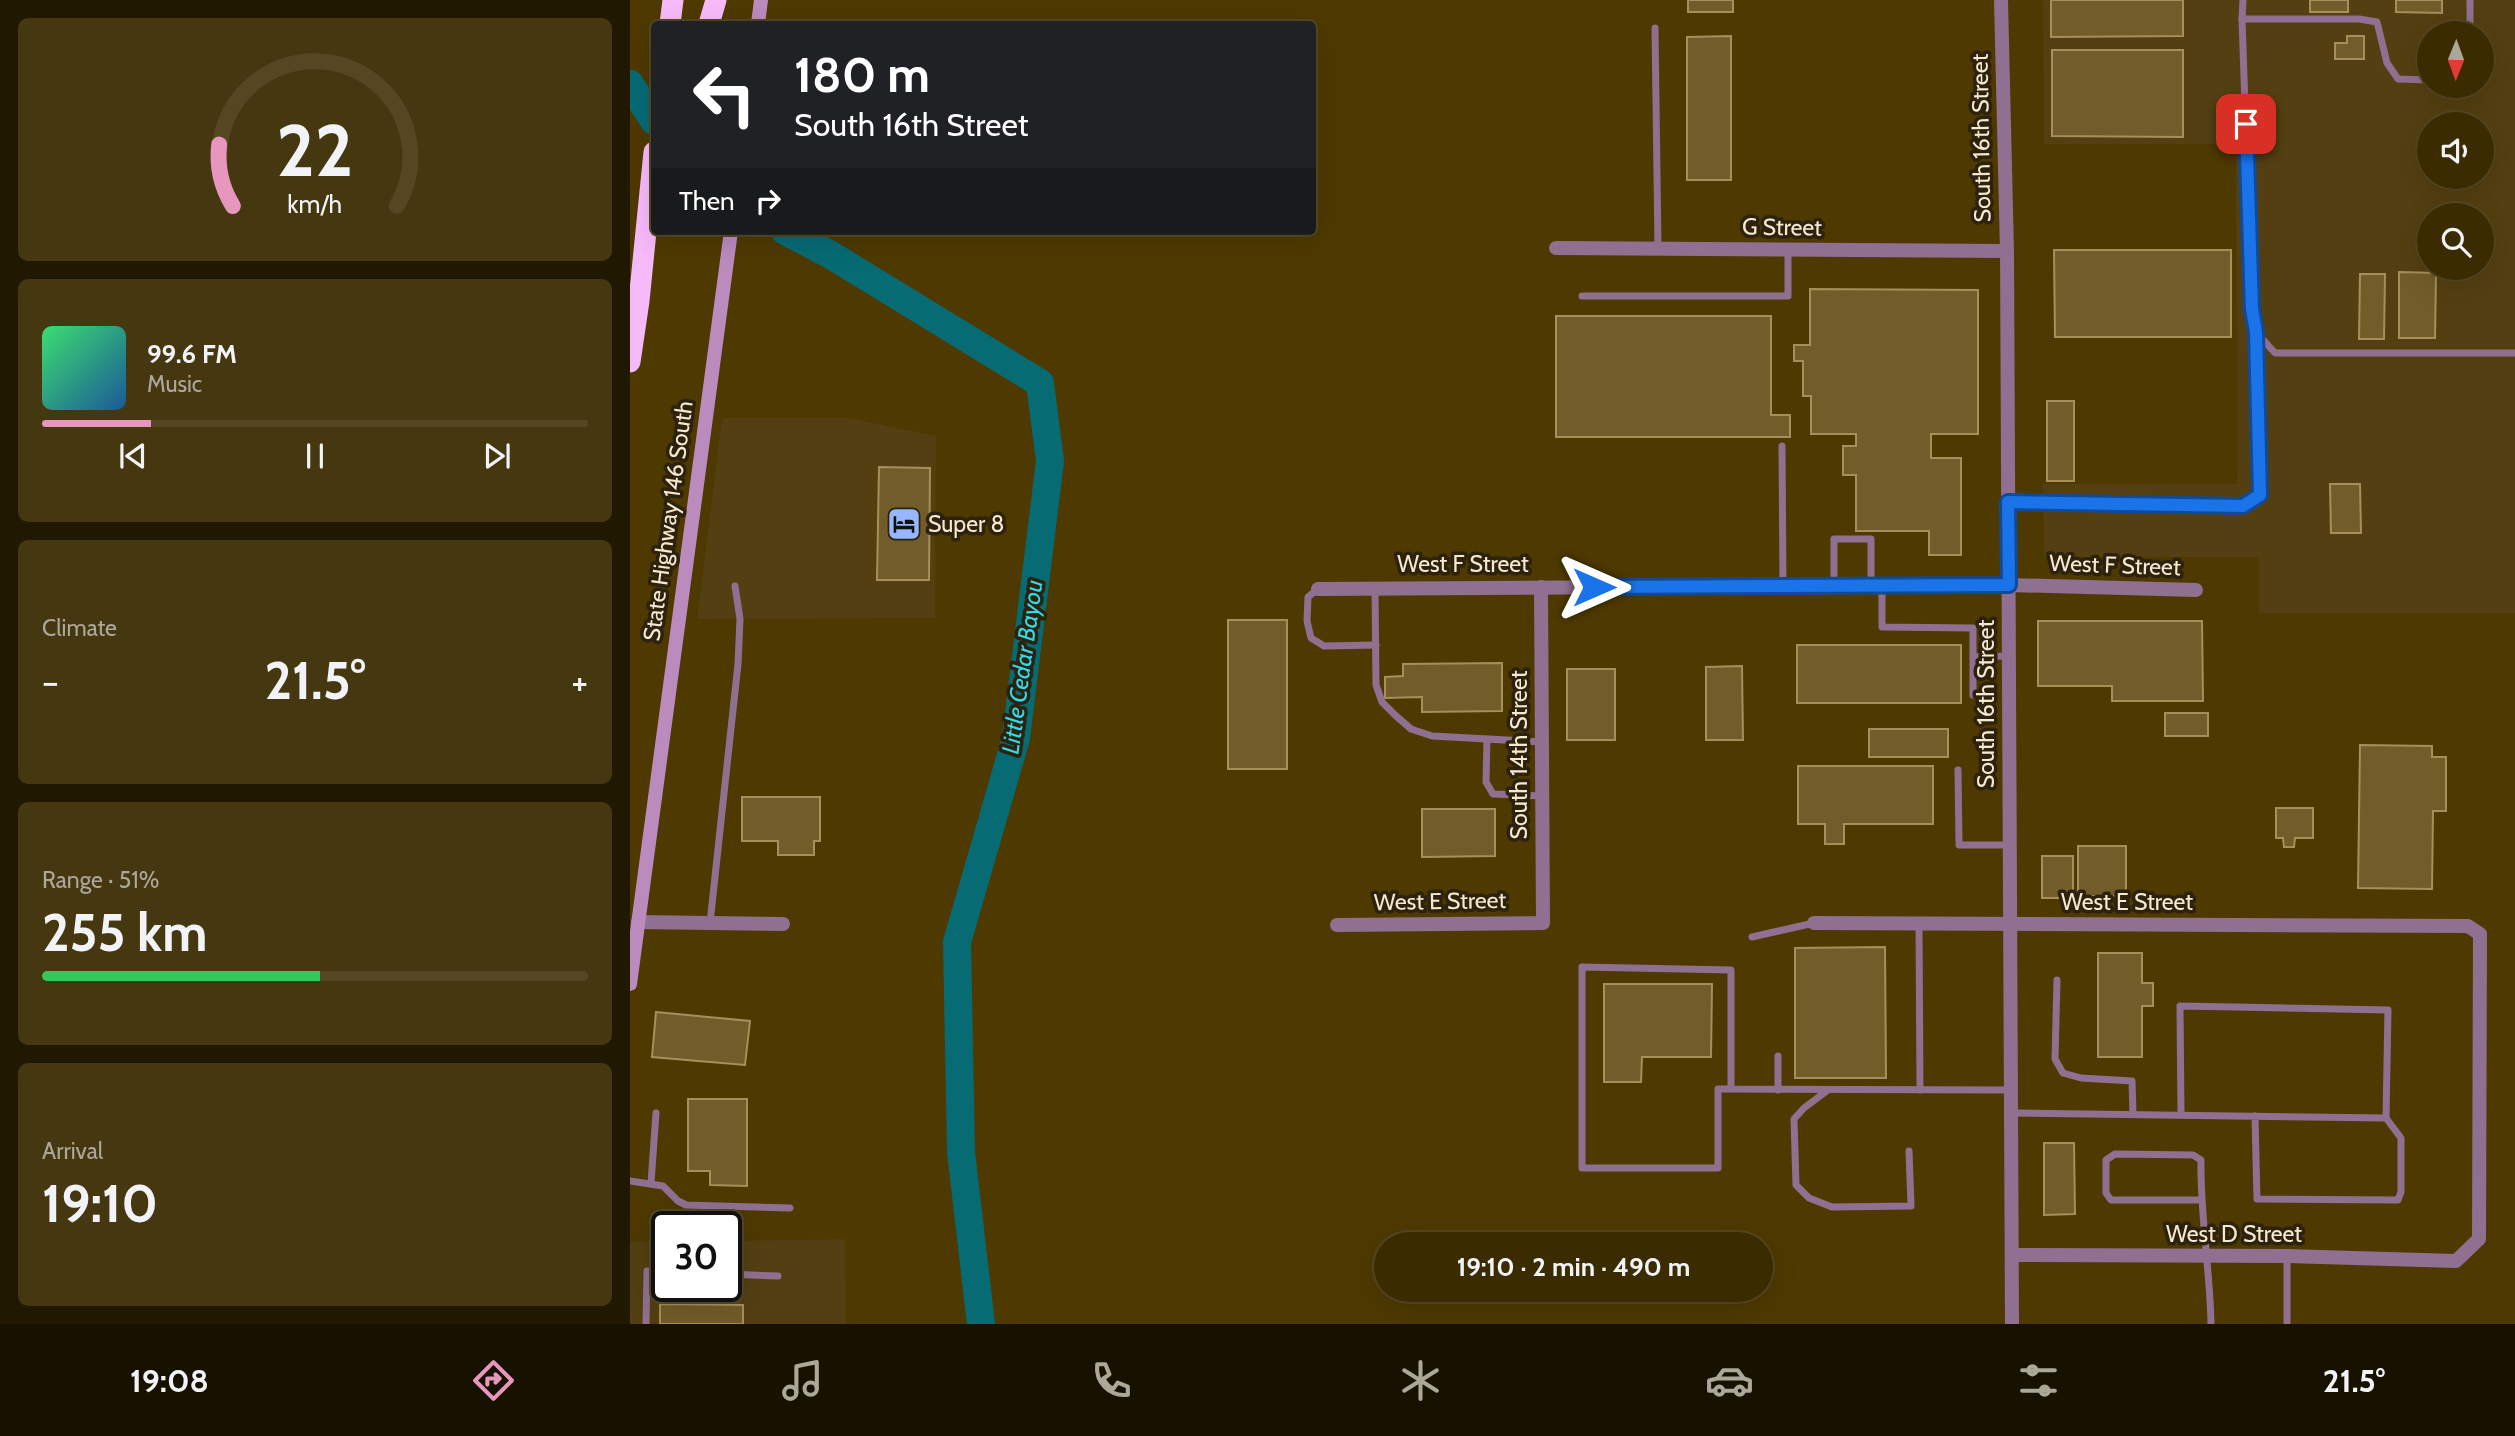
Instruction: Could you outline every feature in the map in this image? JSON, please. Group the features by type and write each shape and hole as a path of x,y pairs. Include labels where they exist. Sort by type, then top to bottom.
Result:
{"highway":[{"path":"670,21 673,0"},
{"path":"710,21 716,0"},
{"path":"630,362 651,181"},
{"path":"639,301 657,235"}],"main road":[{"path":"758,21 761,0"},
{"name":"State Highway 146 South","path":"630,984 730,235"}],"street":[{"name":"South 16th Street","path":"2001,0 2007,251 2008,924 2012,1324"},
{"name":"G Street","path":"1556,247 2007,251"},
{"name":"West F Street","path":"1318,589 2009,585 2196,590"},
{"name":"South 14th Street","path":"1541,587 1543,923"},
{"path":"638,922 783,924"},
{"name":"West E Street","path":"1337,925 1543,923"},
{"name":"West E Street","path":"1814,923 2468,926 2480,934 2479,1239 2456,1261"},
{"name":"West D Street","path":"2012,1255 2287,1256 2456,1261"}],"lane":[{"path":"2008,502 2243,506 2260,495 2243,0"},
{"path":"2470,0 2470,21"},
{"path":"2242,19 2359,19 2377,22 2387,63 2398,79 2417,80"},
{"path":"1655,28 1658,248"},
{"path":"1582,296 1788,296 1788,250"},
{"path":"2256,332 2275,353 2515,353"},
{"path":"1782,446 1783,586"},
{"path":"1834,586 1834,539 1871,539 1882,627 1973,628 1973,695"},
{"path":"710,923 738,664 740,619 735,586"},
{"path":"1375,587 1376,685 1382,702 1411,729 1432,736 1542,742"},
{"path":"1318,589 1308,597 1307,621 1311,638 1324,646 1376,645"},
{"path":"1973,657 2009,656"},
{"path":"1487,739 1486,782 1493,794 1542,796"},
{"path":"1958,770 1959,845 2009,845"},
{"path":"1752,937 1814,923"},
{"path":"1919,924 1920,1090"},
{"path":"1731,1089 1731,970 1582,967 1582,1168 1718,1168 1718,1089 2010,1090"},
{"path":"2057,980 2055,1059 2063,1073 2081,1077 2132,1080 2133,1114"},
{"path":"2181,1115 2180,1006 2388,1010 2386,1118 2401,1138 2401,1192 2398,1200 2257,1199 2255,1116"},
{"path":"1778,1056 1778,1090"},
{"path":"1828,1090 1794,1119 1796,1185 1809,1198 1832,1207 1911,1206 1909,1151"},
{"path":"651,1183 656,1113"},
{"path":"2010,1113 2386,1118"},
{"path":"2200,1200 2110,1200 2106,1193 2106,1160 2115,1154 2193,1155 2201,1160 2200,1200 2211,1324"},
{"path":"630,1181 663,1186 686,1205 790,1208"},
{"path":"2287,1256 2287,1324"},
{"path":"646,1324 647,1271 651,1271"},
{"path":"742,1275 778,1276"}],"shaded area":[{"path":"2043,0 2515,0 2515,613 2259,613 2259,557 2044,557 2043,484 2237,484 2236,144 2044,144"},
{"path":"722,418 849,418 936,436 935,618 697,619"},
{"path":"845,1239 846,1324 630,1324 630,1242 651,1241 651,1302 742,1302 742,1241"}],"building":[{"path":"1688,0 1733,0 1733,12 1688,12"},
{"path":"2051,0 2183,0 2183,36 2051,37"},
{"path":"2310,0 2348,0 2348,12 2310,12"},
{"path":"2396,0 2442,0 2442,13 2396,12"},
{"path":"1731,36 1731,180 1687,180 1687,37"},
{"path":"2347,36 2364,36 2364,59 2335,59 2335,43 2347,43"},
{"path":"2052,50 2183,50 2183,137 2052,136"},
{"path":"2054,250 2231,250 2231,337 2055,337"},
{"path":"2399,272 2417,272 2417,280 2436,280 2435,338 2399,338"},
{"path":"2360,274 2385,274 2384,339 2359,339"},
{"path":"1810,289 1978,290 1978,434 1931,434 1931,458 1961,458 1961,555 1929,555 1929,531 1856,531 1856,475 1843,475 1843,446 1856,446 1856,434 1811,434 1811,396 1803,396 1803,361 1794,361 1794,345 1810,345"},
{"path":"1556,316 1771,316 1771,415 1790,415 1790,437 1556,437"},
{"path":"2047,401 2074,401 2074,481 2047,481"},
{"name":"Super 8","path":"879,467 930,468 929,580 877,580"},
{"path":"2330,484 2360,484 2361,533 2331,533"},
{"path":"1228,620 1287,620 1287,769 1228,769"},
{"path":"2038,621 2202,621 2203,701 2112,701 2112,686 2038,686"},
{"path":"1797,645 1961,645 1961,703 1797,703"},
{"path":"1502,663 1502,711 1422,712 1422,697 1385,698 1385,677 1403,676 1403,664"},
{"path":"1742,666 1743,740 1706,740 1706,667"},
{"path":"1567,669 1615,669 1615,740 1567,740"},
{"path":"2165,713 2208,713 2208,736 2165,736"},
{"path":"1869,729 1948,729 1948,757 1869,757"},
{"path":"2360,745 2432,746 2432,757 2446,757 2446,811 2433,811 2432,889 2358,888"},
{"path":"1798,766 1933,766 1933,824 1844,824 1844,844 1825,844 1825,824 1798,824"},
{"path":"742,797 820,797 820,841 814,841 814,855 778,855 778,841 742,841"},
{"path":"2276,808 2313,808 2313,838 2295,838 2294,847 2284,847 2283,838 2276,838"},
{"path":"1422,809 1495,809 1495,856 1422,857"},
{"path":"2078,846 2126,846 2126,896 2078,896"},
{"path":"2042,856 2073,856 2073,898 2042,898"},
{"path":"1885,947 1886,1078 1795,1078 1795,948"},
{"path":"2098,953 2142,953 2142,983 2153,983 2153,1006 2142,1006 2142,1057 2098,1057"},
{"path":"1604,984 1712,984 1711,1057 1642,1057 1641,1082 1604,1082"},
{"path":"656,1012 750,1021 745,1065 652,1057"},
{"path":"688,1099 747,1099 747,1186 710,1185 710,1171 688,1171"},
{"path":"2044,1143 2074,1143 2075,1214 2044,1215"},
{"path":"660,1304 743,1305 743,1324 660,1324"}],"waterway":[{"name":"Little Cedar Bayou","path":"630,84 651,116"},
{"name":"Little Cedar Bayou","path":"793,235 831,255 1040,383 1050,461 1016,738 957,942 961,1152 981,1324"}],"place":[{"name":"Super 8","path":"904,524"}],"route":[{"path":"1594,587 2009,585 2008,502 2243,506 2260,495 2256,332 2252,309 2246,124"}]}
